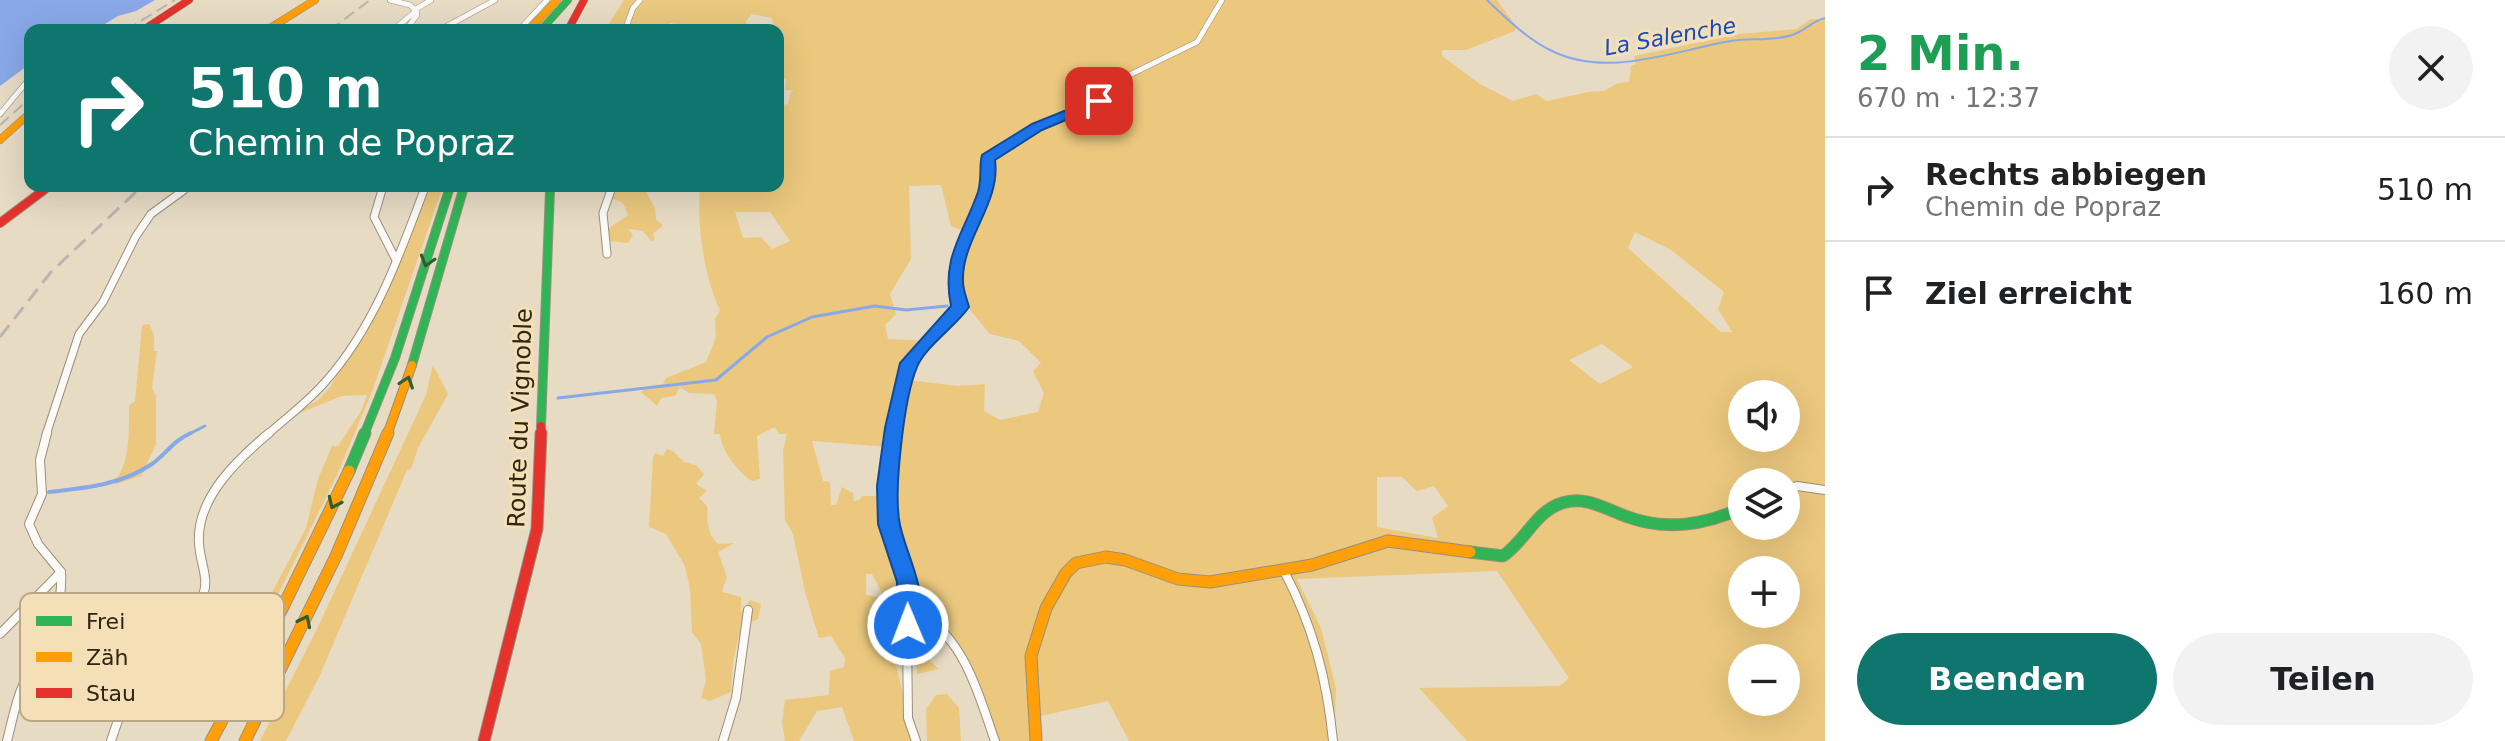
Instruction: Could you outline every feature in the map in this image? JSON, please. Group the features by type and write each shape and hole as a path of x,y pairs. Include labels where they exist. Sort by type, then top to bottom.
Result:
{"main road":[{"path":"152,24 189,0"},
{"path":"277,24 315,0"},
{"path":"535,24 557,0"},
{"path":"546,24 568,0"},
{"path":"571,24 584,0"},
{"path":"0,140 24,118"},
{"path":"0,223 42,192"},
{"path":"284,604 356,454 397,353 448,192"},
{"path":"284,662 329,570 391,424 425,327 462,192"},
{"name":"Route du Vignoble","path":"484,741 537,529 550,192"},
{"path":"1036,741 1031,656 1046,608 1066,573 1076,563 1106,557 1125,560 1178,579 1210,582 1284,571 1388,541 1503,556 1516,549 1537,517 1570,500 1588,502 1643,523 1663,526 1713,524 1728,516"},
{"path":"211,741 222,721"},
{"path":"245,741 255,721"}],"street":[{"path":"390,0 416,10"},
{"path":"400,24 431,0"},
{"path":"451,24 495,0"},
{"path":"525,24 547,0"},
{"path":"627,24 633,8 640,0"},
{"path":"995,741 967,667 938,624 924,616 907,582 889,524 887,486 894,428 909,363 960,307 955,282 957,262 986,191 990,176 987,158 1037,127 1099,101 1111,84 1197,42 1222,0"},
{"path":"410,24 417,15 416,10"},
{"path":"0,114 24,85"},
{"path":"62,593 61,572 38,544 29,524 42,494 40,460 44,441 79,334 103,302 146,220 181,192"},
{"path":"381,192 374,217 396,260"},
{"path":"204,593 207,574 198,539 201,522 215,491 240,458 326,381 373,309 424,192"},
{"path":"607,254 603,213 611,192"},
{"path":"1800,486 1825,490"},
{"path":"1284,571 1308,615 1319,645 1333,741"},
{"path":"40,593 61,572"},
{"path":"907,582 908,718 916,741"},
{"path":"723,741 736,698 748,610"},
{"path":"0,634 20,614"},
{"path":"908,625 915,618 924,616"},
{"path":"7,741 20,692"},
{"path":"111,741 118,721"}],"shaded area":[{"path":"624,0 1497,0 1516,26 1515,31 1466,50 1442,50 1442,56 1480,84 1513,101 1536,94 1547,101 1604,91 1618,83 1629,82 1631,66 1636,64 1634,56 1739,34 1796,29 1811,19 1825,19 1825,741 1467,741 1419,688 1560,686 1569,678 1497,571 1297,579 1321,628 1336,689 1334,741 1129,741 1108,701 1041,716 1041,741 993,741 968,675 949,642 939,630 928,624 929,660 939,669 917,674 914,619 906,598 884,597 872,574 866,574 866,595 877,597 880,622 894,628 895,662 915,741 854,741 842,707 817,711 799,741 785,741 782,723 785,700 829,695 830,671 844,667 845,658 831,636 819,638 805,592 793,534 785,520 783,450 787,434 779,434 775,427 757,436 760,479 752,481 732,461 720,434 714,434 717,401 714,394 689,393 680,387 675,396 661,398 657,406 641,392 706,362 716,337 715,319 720,310 702,249 700,192 784,192 784,105 788,104 791,91 795,90 785,90 784,24 773,24 772,18 752,14 746,24 609,24","holes":["941,185 951,226 972,234 957,282 962,300 990,334 1019,341 1041,363 1033,371 1044,393 1038,412 1000,420 984,411 985,384 958,386 908,380 919,353 931,341 888,339 885,325 896,314 890,294 911,259 909,186","735,212 770,212 790,241 772,249 761,237 743,238","1635,232 1671,250 1724,292 1718,309 1732,332 1721,332 1628,248","1602,344 1633,367 1600,384 1569,360","812,441 889,447 884,496 862,496 854,501 853,493 842,487 836,505 831,505 830,482 823,481","1377,477 1402,477 1417,491 1434,486 1448,506 1432,518 1438,538 1377,527"]},
{"path":"426,192 441,192 372,392 336,477 279,593 272,593 306,528 318,479 332,446 338,446 361,411 367,395 342,396 292,416 318,400 330,387 382,302"},
{"path":"611,192 646,192 655,208 656,220 663,225 653,234 655,240 652,242 643,231 628,229 633,235 628,243 609,241 608,229 628,215 623,203 609,197"},
{"path":"149,324 154,335 154,351 157,351 152,388 156,396 156,444 141,476 116,484 113,482 123,466 128,446 129,406 135,401 142,325"},
{"path":"433,365 448,394 418,448 411,469 407,470 320,675 286,741 260,741 270,721 284,721 284,694 426,395"},
{"path":"667,449 684,462 696,465 704,474 696,484 707,491 699,498 707,506 711,536 718,544 735,543 718,552 727,577 722,592 741,597 741,612 750,600 761,604 758,619 741,626 733,662 731,692 710,701 701,698 706,680 701,644 692,632 690,589 685,566 666,534 649,527 653,457 655,453 663,456"},
{"path":"947,694 959,708 961,741 927,741 926,709 936,695"}],"water":[{"path":"0,0 155,0 105,24 24,24 24,68 0,86"}],"waterway":[{"name":"La Salenche","path":"1487,0 1541,45 1571,58 1593,62 1637,61 1733,41 1784,37 1825,18"},
{"path":"558,398 716,380 767,337 812,317 875,306 906,310 947,306"},
{"path":"191,433 205,426"},
{"path":"49,492 128,477 152,464 191,433"},
{"path":"187,435 191,433"}],"railway":[{"path":"136,24 175,0"},
{"path":"338,24 370,0"},
{"path":"0,125 24,103"},
{"path":"0,337 51,272 136,192"}],"traffic: fast":[{"path":"546,24 568,0"},
{"path":"349,471 395,358 448,192"},
{"path":"412,365 462,192"},
{"path":"541,426 550,192"},
{"path":"1470,552 1503,556 1545,513 1571,501 1587,502 1658,524 1686,525 1728,514"}],"traffic: slow":[{"path":"277,24 315,0"},
{"path":"535,24 557,0"},
{"path":"0,140 24,118"},
{"path":"284,665 357,509 412,365"},
{"path":"284,605 349,471"},
{"path":"1036,741 1031,656 1046,608 1066,573 1076,563 1106,557 1125,560 1178,579 1210,582 1312,565 1388,541 1470,552"},
{"path":"211,741 222,721"},
{"path":"245,741 255,721"}],"traffic: jam":[{"path":"152,24 189,0"},
{"path":"571,24 584,0"},
{"path":"0,223 42,192"},
{"path":"484,741 537,529 541,426"}],"route":[{"path":"908,625 907,582 889,524 887,486 894,428 909,363 960,307 955,282 957,262 986,191 990,176 987,158 1037,127 1099,101"}]}
